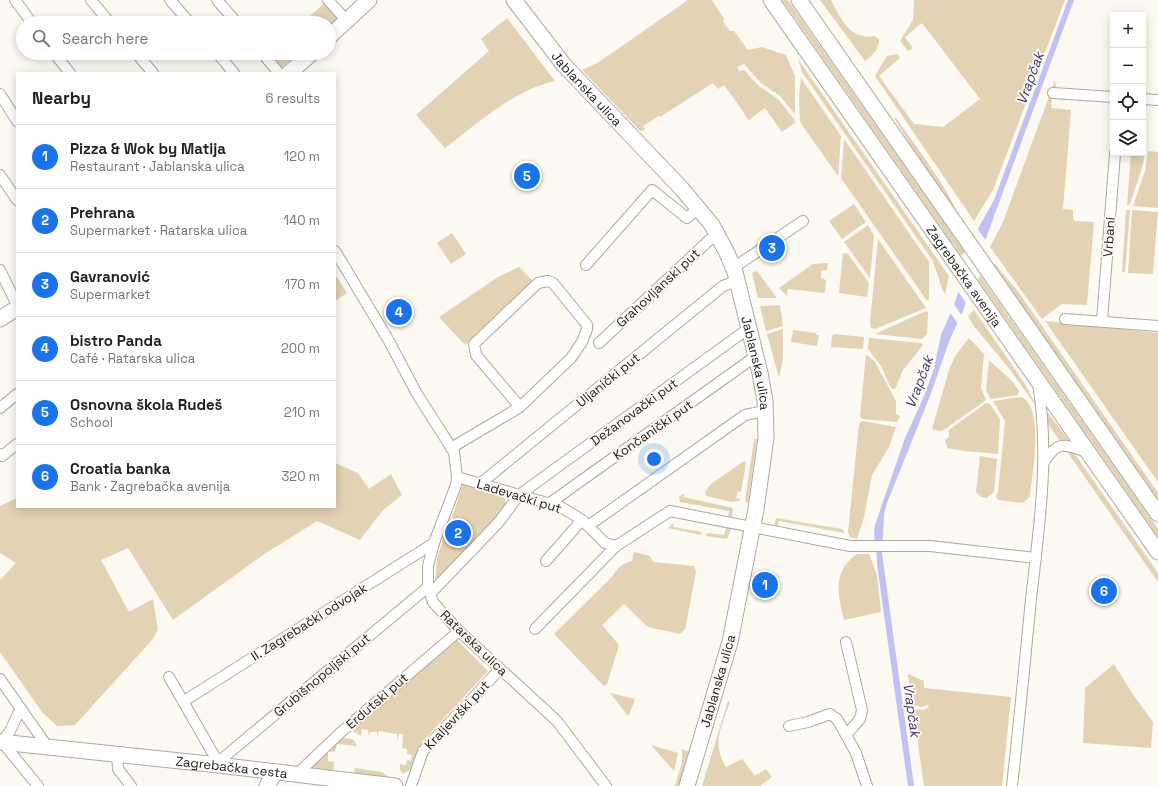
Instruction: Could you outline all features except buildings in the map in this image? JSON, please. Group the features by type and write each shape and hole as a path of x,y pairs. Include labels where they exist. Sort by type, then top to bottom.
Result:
{"street":[{"path":"15,0 27,16"},
{"path":"91,0 104,16"},
{"path":"170,0 184,16"},
{"path":"217,0 231,16"},
{"path":"328,0 347,21"},
{"path":"336,31 369,0"},
{"name":"Jablanska ulica","path":"514,0 575,77 699,208 717,233 735,274 764,389 766,438 752,528 730,642 687,786"},
{"name":"Zagrebačka avenija","path":"771,0 1158,552"},
{"name":"Zagrebačka avenija","path":"799,0 1158,514"},
{"path":"809,0 810,17"},
{"path":"60,60 69,72"},
{"path":"142,60 152,72"},
{"path":"223,60 233,72"},
{"path":"268,60 278,72"},
{"path":"291,72 304,60"},
{"path":"1053,93 1110,97"},
{"path":"0,94 16,119"},
{"path":"1146,99 1158,100"},
{"name":"Vrbani","path":"1102,321 1115,156"},
{"path":"0,175 16,199"},
{"path":"586,264 652,190 687,218 699,208"},
{"name":"Uljanički put","path":"481,483 803,220"},
{"name":"Grahovljanski put","path":"599,343 717,233"},
{"path":"336,253 389,341 417,394 454,452 457,477 456,485 434,544 428,566 429,591"},
{"path":"0,270 16,304"},
{"path":"451,448 520,407 571,358 588,329 587,325 553,282 548,281 538,283 474,344 476,355 520,407"},
{"path":"0,319 16,307"},
{"path":"1065,319 1158,326"},
{"name":"Dežanovački put","path":"518,495 749,328"},
{"name":"Končanički put","path":"550,503 756,356"},
{"path":"1012,786 1036,558 1044,462 1043,418 1037,380"},
{"path":"0,408 16,395"},
{"path":"546,561 585,523 745,415 765,411"},
{"path":"1,455 16,445"},
{"path":"1044,462 1053,450 1059,446 1068,446 1088,452"},
{"name":"Ladevački put","path":"457,477 550,503 585,523 605,543 616,546"},
{"name":"Grubišnopoljski put","path":"218,765 223,758 429,591 499,522 518,495"},
{"path":"535,629 616,546 670,511 842,545 868,547 930,546 1036,558"},
{"name":"II. Zagrebački odvojak","path":"184,701 434,544"},
{"name":"Ratarska ulica","path":"429,591 439,610 459,631 557,721 605,786"},
{"name":"Erdutski put","path":"297,774 340,733 459,631"},
{"path":"846,642 862,710 860,719 846,735"},
{"name":"Kraljevrški put","path":"411,786 423,751 500,669"},
{"path":"169,677 216,757 218,765"},
{"path":"0,679 20,710 47,746"},
{"path":"20,710 10,731 1,742 38,786"},
{"path":"789,726 808,722 830,714 837,719 856,753 867,786"},
{"name":"Zagrebačka cesta","path":"1,742 218,765 395,786"},
{"path":"117,754 118,768 130,786"},
{"path":"267,786 275,772"}],"shaded area":[{"path":"688,0 712,0 724,19 723,22 730,31 734,31 748,50 762,47 786,55 795,76 795,114 780,96 761,83 744,64 737,67 739,71 744,70 759,86 779,100 796,122 782,132 765,108 749,120 724,85 718,89 713,83 660,117 659,116 643,126 645,130 640,131 582,70 599,62"},
{"path":"782,0 788,0 965,252 961,256"},
{"path":"820,0 831,0 842,21 853,32 866,37 874,36 879,39 877,49 865,61"},
{"path":"914,0 1065,0 993,190 974,221 875,76 887,56 897,54 900,58 879,76 914,124 943,127 980,99 922,23 905,37 913,48 908,51 900,41 913,20"},
{"path":"326,2 339,17 336,20 336,16 310,16"},
{"path":"507,18 555,81 540,85 497,108 445,148 416,115 489,51 481,39"},
{"path":"798,59 949,276 945,294 933,261 802,72"},
{"path":"274,60 290,60 281,68"},
{"path":"801,78 841,136 838,176 800,122 799,97"},
{"path":"1055,80 1056,87 1053,88 1051,108 1071,110 1063,209 1073,210 1073,218 1075,221 1094,222 1087,305 1062,304 1042,319 990,247 1003,222"},
{"path":"894,118 896,118 940,181 954,205 956,212 920,160"},
{"path":"844,139 929,262 929,299 927,301 841,178"},
{"path":"1148,151 1158,152 1158,208 1133,206 1145,171"},
{"path":"1131,156 1144,156 1143,165 1130,204 1127,206"},
{"path":"854,204 866,222 842,239 829,221"},
{"path":"1126,210 1130,210 1125,272 1122,272"},
{"path":"1132,210 1158,212 1153,274 1128,273"},
{"path":"868,225 874,236 870,278 844,242"},
{"path":"452,233 466,254 451,264 437,243"},
{"path":"878,239 926,308 875,329 871,328 870,323"},
{"path":"843,253 848,254 869,283 867,297 839,293"},
{"path":"828,263 827,270 821,271 821,278 826,280 825,293 788,289 787,296 779,288 813,264"},
{"path":"993,264 995,264 1017,290 1158,493 1158,499"},
{"path":"519,267 534,282 465,345 439,317 498,277"},
{"path":"757,271 777,298 758,298 752,273"},
{"path":"980,275 1158,529 1158,537 978,280"},
{"path":"336,276 347,293 336,300"},
{"path":"780,305 783,326 766,331 760,306"},
{"path":"974,310 1025,384 1038,409 1008,367 973,325 968,316"},
{"path":"926,311 928,312 927,334 922,339 875,334"},
{"path":"1045,321 1158,333 1158,482"},
{"path":"783,329 783,358 779,378 767,334"},
{"path":"793,330 816,333 816,335 819,335 817,346 791,342"},
{"path":"834,334 864,337 863,349 831,347 832,336"},
{"path":"869,338 921,343 923,345 903,370 895,389 892,389 881,366 868,349"},
{"path":"969,338 984,354 981,388 986,400 945,429 940,431 932,429 949,370 955,356"},
{"path":"866,354 875,362 896,401 896,414 900,416 897,422 862,419 860,416"},
{"path":"989,360 1012,381 1019,391 1018,395 991,399 986,390"},
{"path":"1022,397 1029,404 1033,415 1035,428 1034,458 1030,496 1023,503 998,500 996,496 998,492 1005,421 993,401"},
{"path":"986,403 989,403 1000,419 998,454 947,448 945,440 949,437 949,430"},
{"path":"1048,413 1068,439 1067,441 1060,441 1048,424"},
{"path":"862,421 896,427 889,447 872,475 864,517 857,539 850,537 848,532 859,424"},
{"path":"754,439 757,439 748,503 745,501"},
{"path":"1069,449 1074,453 1158,573 1158,582 1066,450"},
{"path":"980,456 997,459 994,492 987,498 981,497 976,492"},
{"path":"744,461 746,463 741,492 738,491 736,498 740,499 739,501 731,502 707,496 705,492 711,484"},
{"path":"336,463 358,473 369,489 391,474 402,495 383,510 360,540 317,521 263,555 173,620 128,548 101,560 129,612 153,599 158,630 152,640 75,725 57,726 42,712 0,652 0,580 16,563 0,553 0,506 16,498 16,508 336,508"},
{"path":"463,484 504,497 507,508 435,584 437,559 444,536 448,538 450,536 461,548 473,536 452,517"},
{"path":"683,494 685,495 683,497 733,508 732,519 728,519 729,511 680,502 679,497"},
{"path":"776,518 842,529 845,533 779,521 777,528 774,527"},
{"path":"674,523 673,527 702,532 701,535 668,528"},
{"path":"726,527 731,529 727,539 706,536 707,533 724,535"},
{"path":"634,552 650,556 653,562 694,566 696,572 685,629 680,634 648,627 624,604 602,625 619,645 607,684 604,686 554,634 612,577 620,567 625,563 632,561"},
{"path":"857,554 869,554 877,575 881,612 844,620 839,593 840,576 849,561"},
{"path":"457,640 488,671 421,743 423,744 418,751 410,770 403,774 400,770 400,764 406,765 407,760 411,761 412,755 407,754 407,749 402,748 403,734 399,734 397,741 397,734 379,731 377,738 377,732 370,732 369,737 368,730 362,729 361,736 350,729"},
{"path":"1114,664 1134,696 1153,722 1151,748 1083,743 1085,688"},
{"path":"908,674 924,681 924,688 1011,697 1002,786 924,786 913,709 924,710 929,707 928,705 921,707 912,705"},
{"path":"610,693 635,699 628,716"},
{"path":"728,701 730,702 719,734 719,750 722,758 726,767 742,759 755,776 766,769 772,777 760,786 702,786"},
{"path":"346,738 354,740 357,746 337,744 335,752 328,751 328,761 334,762 333,771 309,768 339,739"},
{"path":"651,745 678,753 674,771"},
{"path":"682,749 689,752 679,786 675,786 682,762"},
{"path":"355,768 382,772 390,778 354,773"}],"water":[{"path":"1068,0 1074,0 986,238 963,311 950,339 930,396 887,503 884,514 882,553 914,786 908,786 877,565 874,535 875,525 905,438 925,394 934,368 941,335 954,305 979,227 994,200"}],"pier":[{"path":"977,228 987,242 967,304 957,290"},
{"path":"953,303 962,316 958,324 949,311"}],"place":[{"name":"Osnovna škola Rudeš","path":"527,176"},
{"name":"Gavranović","path":"772,248"},
{"name":"bistro Panda","path":"399,312"},
{"name":"Prehrana","path":"458,533"},
{"name":"Pizza & Wok by Matija","path":"765,585"},
{"name":"Croatia banka","path":"1104,591"}],"water label":[{"name":"Vrapčak","path":"1030,78"},
{"name":"Vrapčak","path":"919,382"},
{"name":"Vrapčak","path":"912,710"}]}
